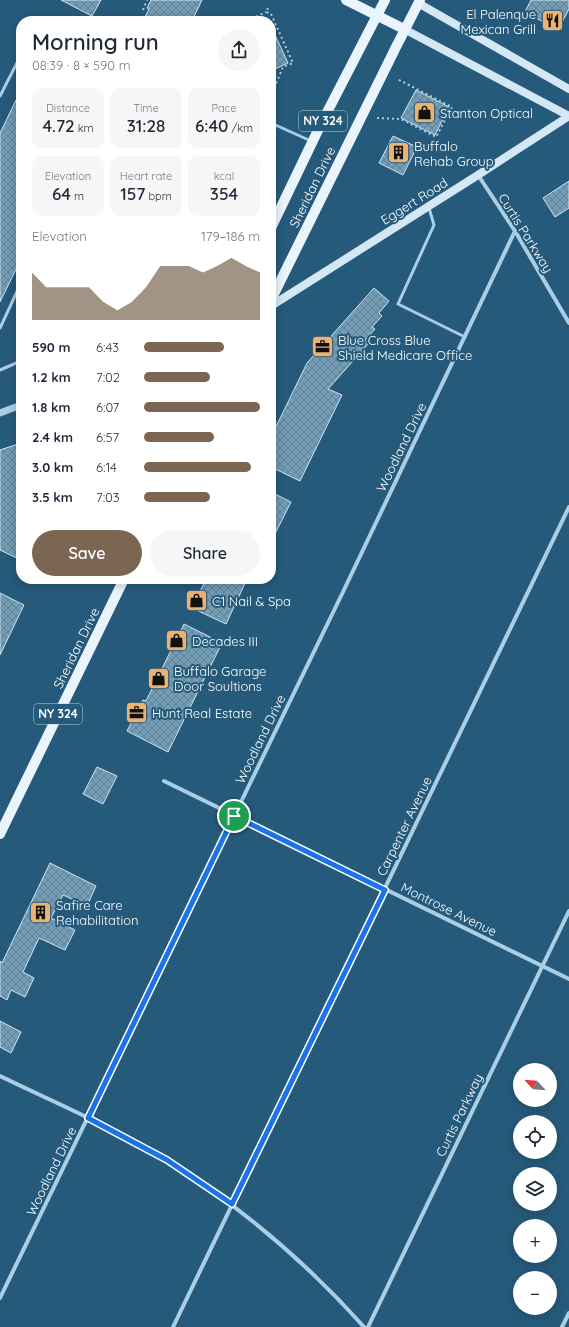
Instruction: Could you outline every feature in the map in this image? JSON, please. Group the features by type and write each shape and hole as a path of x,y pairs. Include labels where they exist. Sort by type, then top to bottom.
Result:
{"main road":[{"path":"346,0 569,116"},
{"name":"Sheridan Drive","path":"276,218 312,142 385,0"},
{"path":"417,1 569,89"},
{"name":"Sheridan Drive","path":"276,290 417,1"},
{"name":"Eggert Road","path":"276,303 569,116"},
{"name":"Sheridan Drive","path":"0,834 121,584"}],"street":[{"name":"Curtis Parkway","path":"478,175 516,231 569,323"},
{"name":"Woodland Drive","path":"0,1298 349,580 516,231"},
{"path":"0,414 16,408"},
{"name":"Carpenter Avenue","path":"173,1327 569,507"},
{"name":"Montrose Avenue","path":"164,781 569,979"},
{"name":"Curtis Parkway","path":"368,1327 569,911"},
{"path":"0,1076 88,1118 167,1160 232,1204 308,1268 364,1327"},
{"path":"562,1327 569,1313"}],"lane":[{"path":"0,96 16,65"},
{"path":"276,124 312,142"},
{"path":"428,206 434,225 398,304 465,337"},
{"path":"0,328 16,294"},
{"path":"0,370 16,364"}],"path":[{"path":"143,10 147,0"},
{"path":"258,16 266,12 268,8"},
{"path":"266,12 272,16"},
{"path":"276,25 293,63 284,68 276,84"},
{"path":"286,60 291,58"},
{"path":"377,118 401,119 436,137 452,107 397,79"}],"building":[{"path":"61,0 101,0 92,16"},
{"path":"151,0 202,0 194,16 146,16 149,9 147,8"},
{"name":"El Palenque Mexican Grill","path":"531,0 569,0 569,9 558,30 525,12"},
{"path":"276,37 288,63 276,69"},
{"name":"Stanton Optical","path":"416,90 449,107 435,135 401,118"},
{"path":"16,100 16,269 0,302 0,133"},
{"name":"Buffalo Rehab Group","path":"393,136 417,147 403,175 379,163"},
{"path":"569,181 569,208 555,217 543,198"},
{"path":"374,288 389,301 379,313 382,316 372,327 375,329 365,340 369,343 328,389 342,395 300,481 276,469 276,427 307,363"},
{"path":"16,445 16,558 0,550 0,450"},
{"path":"276,494 291,502 276,532"},
{"path":"204,584 245,584 226,624 192,608"},
{"path":"0,593 24,605 0,655"},
{"path":"184,624 222,643 168,752 127,731 143,700 146,701"},
{"path":"97,767 117,776 103,804 83,794"},
{"name":"Safire Care Rehabilitation","path":"50,863 96,886 87,906 63,895 51,918 75,930 65,950 39,938 23,972 34,978 25,997 11,990 7,1000 0,996 0,961 2,963"},
{"path":"0,1021 21,1032 11,1053 0,1047"}],"place":[{"name":"El Palenque Mexican Grill","path":"552,21"},
{"name":"Stanton Optical","path":"425,113"},
{"name":"Buffalo Rehab Group","path":"399,153"},
{"name":"Blue Cross Blue Shield Medicare Office","path":"323,347"},
{"name":"C1 Nail & Spa","path":"196,601"},
{"name":"Decades III","path":"177,641"},
{"name":"Buffalo Garage Door Soultions","path":"158,678"},
{"name":"Hunt Real Estate","path":"137,713"},
{"name":"Safire Care Rehabilitation","path":"40,912"}],"route":[{"path":"234,816 385,890 232,1204 167,1160 88,1118 234,816"}]}
